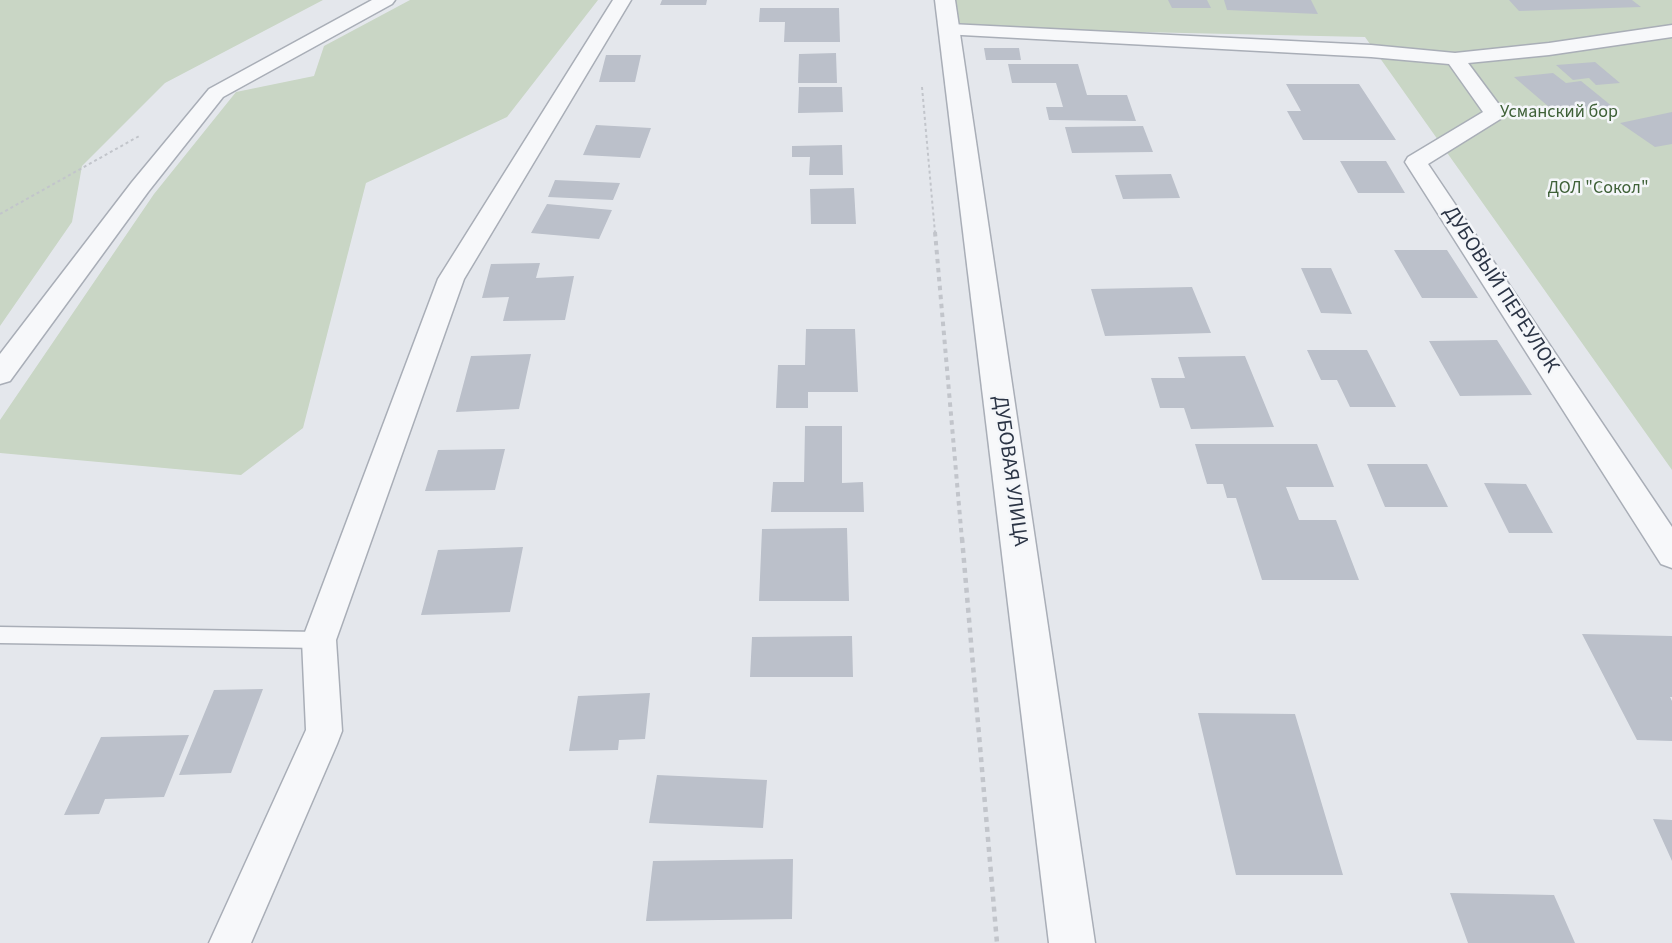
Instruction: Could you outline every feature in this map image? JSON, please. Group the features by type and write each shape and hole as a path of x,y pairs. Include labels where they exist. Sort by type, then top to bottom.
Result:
{"street":[{"path":"0,374 140,187 216,93 386,0"},
{"path":"230,943 324,731 319,640 451,279 622,0"},
{"path":"947,15 1455,59 1549,49 1672,31"},
{"name":"ДУБОВАЯ УЛИЦА","path":"947,15 1072,943"},
{"name":"ДУБОВЫЙ ПЕРЕУЛОК","path":"1455,59 1495,114 1416,162 1672,554"}],"lane":[{"path":"0,635 319,640"}],"path":[{"path":"921,84 997,943"},
{"path":"0,214 144,134"}],"green space":[{"path":"0,0 323,0 165,83 82,166 72,222 0,326"},
{"path":"410,0 598,0 507,117 366,183 303,428 241,475 0,453 0,420 154,194 236,92 314,76 324,46"},
{"name":"Усманский бор","path":"955,0 1672,0 1672,470 1365,37 959,28"}],"building":[{"path":"662,0 707,0 706,5 660,5"},
{"path":"1168,0 1207,0 1211,8 1172,8"},
{"path":"1224,0 1311,0 1318,14 1227,10"},
{"path":"1509,0 1632,0 1641,7 1519,11"},
{"path":"760,8 839,8 840,42 784,42 785,22 759,22"},
{"path":"984,48 1019,48 1021,60 986,60"},
{"path":"836,53 837,83 798,83 799,54"},
{"path":"606,55 641,55 635,82 599,82"},
{"path":"1595,62 1620,83 1596,85 1589,78 1573,80 1556,65"},
{"path":"1008,64 1078,64 1087,95 1127,95 1136,121 1049,120 1046,107 1063,107 1056,83 1012,83"},
{"path":"1553,73 1566,83 1581,81 1613,107 1556,113 1514,77"},
{"path":"1286,84 1359,84 1396,140 1303,140 1287,111 1301,111"},
{"path":"799,87 842,87 843,112 798,113"},
{"path":"1672,112 1672,144 1655,147 1620,123"},
{"path":"596,125 651,128 640,158 583,155"},
{"path":"1143,126 1153,152 1072,153 1065,127"},
{"path":"842,145 843,175 809,175 810,157 792,157 792,146"},
{"path":"1340,161 1386,161 1405,193 1358,193"},
{"path":"1171,174 1180,198 1123,199 1115,175"},
{"path":"555,180 620,183 613,200 548,197"},
{"path":"854,188 856,224 811,224 810,189"},
{"path":"547,204 612,210 599,239 531,233"},
{"path":"1394,250 1447,250 1478,298 1422,298"},
{"path":"540,263 536,278 574,276 565,320 503,321 509,297 482,298 491,264"},
{"path":"1301,268 1331,268 1352,314 1321,313"},
{"path":"1192,287 1211,333 1105,336 1091,289"},
{"path":"806,329 855,329 858,392 808,392 808,408 776,408 778,365 805,365"},
{"path":"1497,340 1532,395 1460,396 1429,341"},
{"path":"1307,350 1367,350 1396,407 1350,407 1337,380 1321,380"},
{"path":"531,354 519,409 456,412 471,356"},
{"path":"1245,356 1274,427 1191,429 1184,408 1160,408 1151,378 1185,378 1178,357"},
{"path":"805,426 842,426 842,483 863,482 864,512 771,512 773,482 804,482"},
{"path":"1195,444 1317,444 1334,487 1286,487 1299,520 1336,520 1359,580 1262,580 1236,498 1227,498 1223,484 1207,484"},
{"path":"505,449 495,490 425,491 438,450"},
{"path":"1367,464 1427,464 1448,507 1385,507"},
{"path":"1484,483 1526,484 1553,533 1509,533"},
{"path":"847,528 849,601 759,601 762,529"},
{"path":"523,547 510,612 421,615 438,550"},
{"path":"1582,634 1672,636 1672,697 1670,697 1672,701 1672,741 1637,740"},
{"path":"852,636 853,677 750,677 752,637"},
{"path":"263,689 231,773 179,775 214,690"},
{"path":"650,693 645,739 619,740 618,750 569,751 578,696"},
{"path":"1198,713 1295,714 1343,875 1236,875"},
{"path":"189,735 164,797 105,799 99,814 64,815 101,737"},
{"path":"657,775 767,780 763,828 649,823"},
{"path":"1653,819 1672,820 1672,861"},
{"path":"793,859 792,919 646,921 653,861"},
{"path":"1450,893 1554,895 1575,943 1468,943"}],"park label":[{"name":"ДОЛ \"Сокол\"","path":"1598,189"}]}
